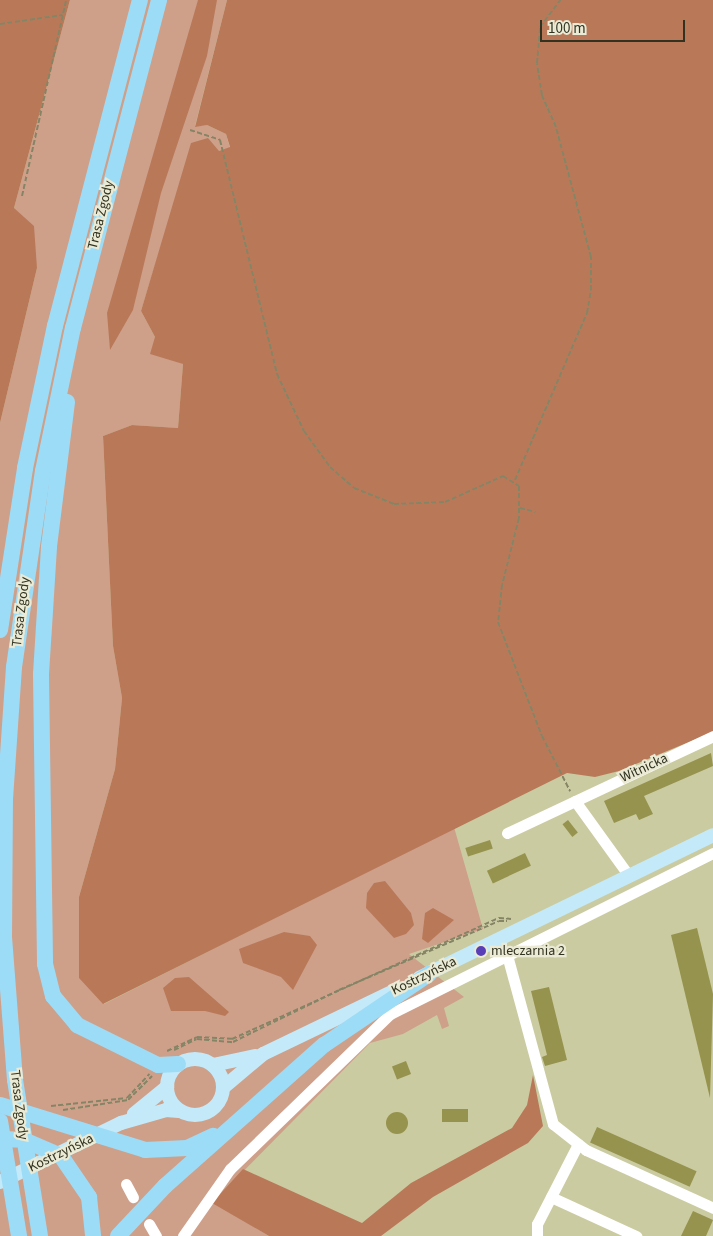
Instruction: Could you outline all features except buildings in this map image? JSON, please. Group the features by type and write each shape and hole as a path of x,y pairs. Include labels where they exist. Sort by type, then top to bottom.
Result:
{"highway":[{"name":"Trasa Zgody","path":"0,630 2,605 55,326 140,0"},
{"name":"Trasa Zgody","path":"40,1236 35,1214 11,1035 4,848 13,676 43,471 89,261 159,0"},
{"path":"89,261 57,471 43,622 40,749 45,964 54,996 67,1016 88,1033 156,1064 178,1064"},
{"path":"118,1236 142,1207 324,1045 429,974"},
{"path":"0,1105 116,1142 159,1151 187,1148 242,1118"},
{"name":"Trasa Zgody","path":"0,1121 19,1236"},
{"path":"0,1139 43,1145 61,1156 84,1185 93,1236"}],"main road":[{"name":"Kostrzyńska","path":"224,1088 263,1054 713,835"},
{"path":"213,1065 224,1088 220,1102 208,1112 193,1116 179,1111 166,1087 178,1064 192,1059 213,1065 263,1054"},
{"name":"Kostrzyńska","path":"121,1123 166,1087"},
{"name":"Kostrzyńska","path":"0,1182 121,1123 166,1110 179,1111"}],"street":[{"name":"Witnicka","path":"507,833 713,736"},
{"path":"575,801 630,876"},
{"path":"183,1236 230,1169 377,1026 449,982 713,853"},
{"path":"507,955 553,1124 578,1144 713,1208"},
{"path":"537,1236 537,1224 578,1144"},
{"path":"126,1184 134,1197"},
{"path":"551,1197 636,1236"},
{"path":"149,1224 156,1236"}],"path":[{"path":"22,196 66,0"},
{"path":"514,480 587,313 591,290 591,257 556,127 542,95 537,63 540,28 560,0"},
{"path":"0,24 62,15"},
{"path":"190,130 220,140 277,374 304,431 330,467 354,488 394,504 445,502 498,477 514,480"},
{"path":"514,480 521,493 520,508 498,622 542,736 575,801"},
{"path":"520,508 536,512"},
{"path":"44,1108 68,1111 128,1100 148,1084 156,1064 193,1041 233,1042 499,921 518,921"}],"shaded area":[{"path":"0,0 70,0 14,208 34,226 37,268 0,423"},
{"path":"70,0 227,0 195,126 207,125 226,134 230,148 219,151 170,217 141,311 155,337 183,364 178,428 132,425 103,436 113,646 122,698 115,769 79,897 104,1004 454,827 483,929 409,954 464,997 444,1008 449,1026 442,1029 437,1015 403,1034 370,1043 213,1202 269,1236 0,1236 0,423 37,268 14,208"},
{"path":"198,0 217,0 207,56 161,193 133,310 110,350 107,313"},
{"path":"227,0 713,0 713,732 619,771 595,777 567,773 103,1004 79,978 79,897 115,769 122,698 113,646 103,436 132,425 178,428 183,364 150,354 155,337 141,311 191,143 208,138 219,151 230,147 226,134 207,125 195,127"},
{"path":"385,881 411,913 414,925 406,934 394,938 366,908 367,893 374,883"},
{"path":"433,908 454,920 428,943 422,939 425,913"},
{"path":"284,932 310,936 317,945 293,990 281,977 243,963 239,949"},
{"path":"189,977 229,1012 225,1016 205,1011 171,1011 163,988 175,978"},
{"path":"533,1075 543,1126 528,1143 433,1197 381,1236 269,1236 212,1203 243,1169 362,1223 411,1183 512,1128 527,1105"}],"place":[{"name":"mleczarnia 2","path":"481,951"}]}
